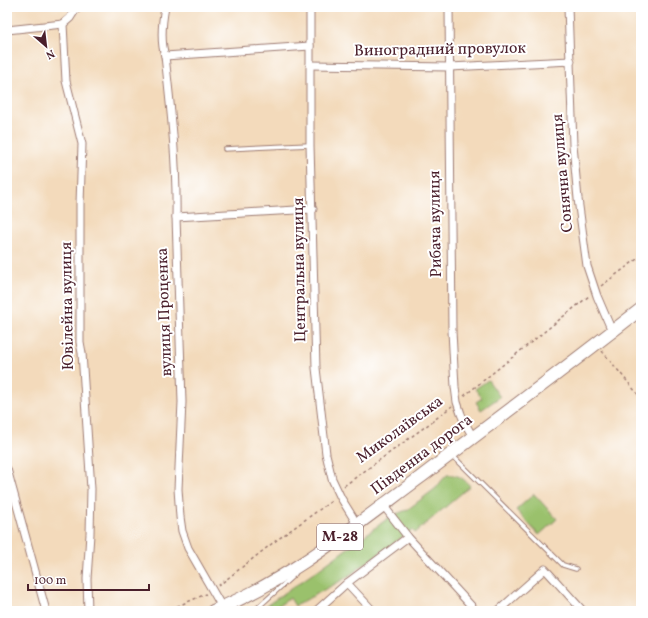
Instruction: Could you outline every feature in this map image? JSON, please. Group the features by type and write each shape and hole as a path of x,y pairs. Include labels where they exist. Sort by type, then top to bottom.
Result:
{"highway":[{"name":"Південна дорога","path":"218,609 277,580 313,557 474,437 641,309"}],"street":[{"path":"7,30 63,24 70,18 77,7"},
{"name":"вулиця Проценка","path":"165,7 162,22 162,47 165,56 175,152 177,187 176,217 182,402 178,489 180,517 182,531 188,548 212,591 218,609"},
{"name":"Центральна вулиця","path":"310,7 310,144 313,209 316,368 326,454 332,479 338,494 357,524"},
{"name":"Рибача вулиця","path":"449,7 452,331 457,402 466,425 474,437"},
{"name":"Сонячна вулиця","path":"568,7 573,145 578,199 587,266 595,291 612,332"},
{"name":"Ювілейна вулиця","path":"63,24 66,81 82,144 80,204 80,342 91,489 87,579 88,611"},
{"path":"165,56 310,46"},
{"name":"Виноградний провулок","path":"310,65 450,67 570,61"},
{"path":"176,217 313,209"},
{"path":"7,469 9,488 46,611"},
{"path":"383,505 408,537 476,611"},
{"path":"316,611 347,582 408,537"},
{"path":"498,611 545,569 583,611"},
{"path":"347,582 373,611"}],"lane":[{"path":"225,149 310,144"},
{"path":"451,454 563,565 576,569"},
{"path":"254,611 313,557"}],"path":[{"name":"Миколаївська","path":"166,611 212,591 262,552 330,503 345,483 433,421 641,256"},
{"path":"596,344 641,398"}],"green space":[{"path":"488,380 500,397 481,410 476,402 482,398 475,389"},
{"path":"447,475 460,477 470,486 415,533 412,530 344,579 295,606 290,598 271,611 260,610 318,570 391,516 407,510 436,488"},
{"path":"534,494 557,519 539,535 516,510"}]}
